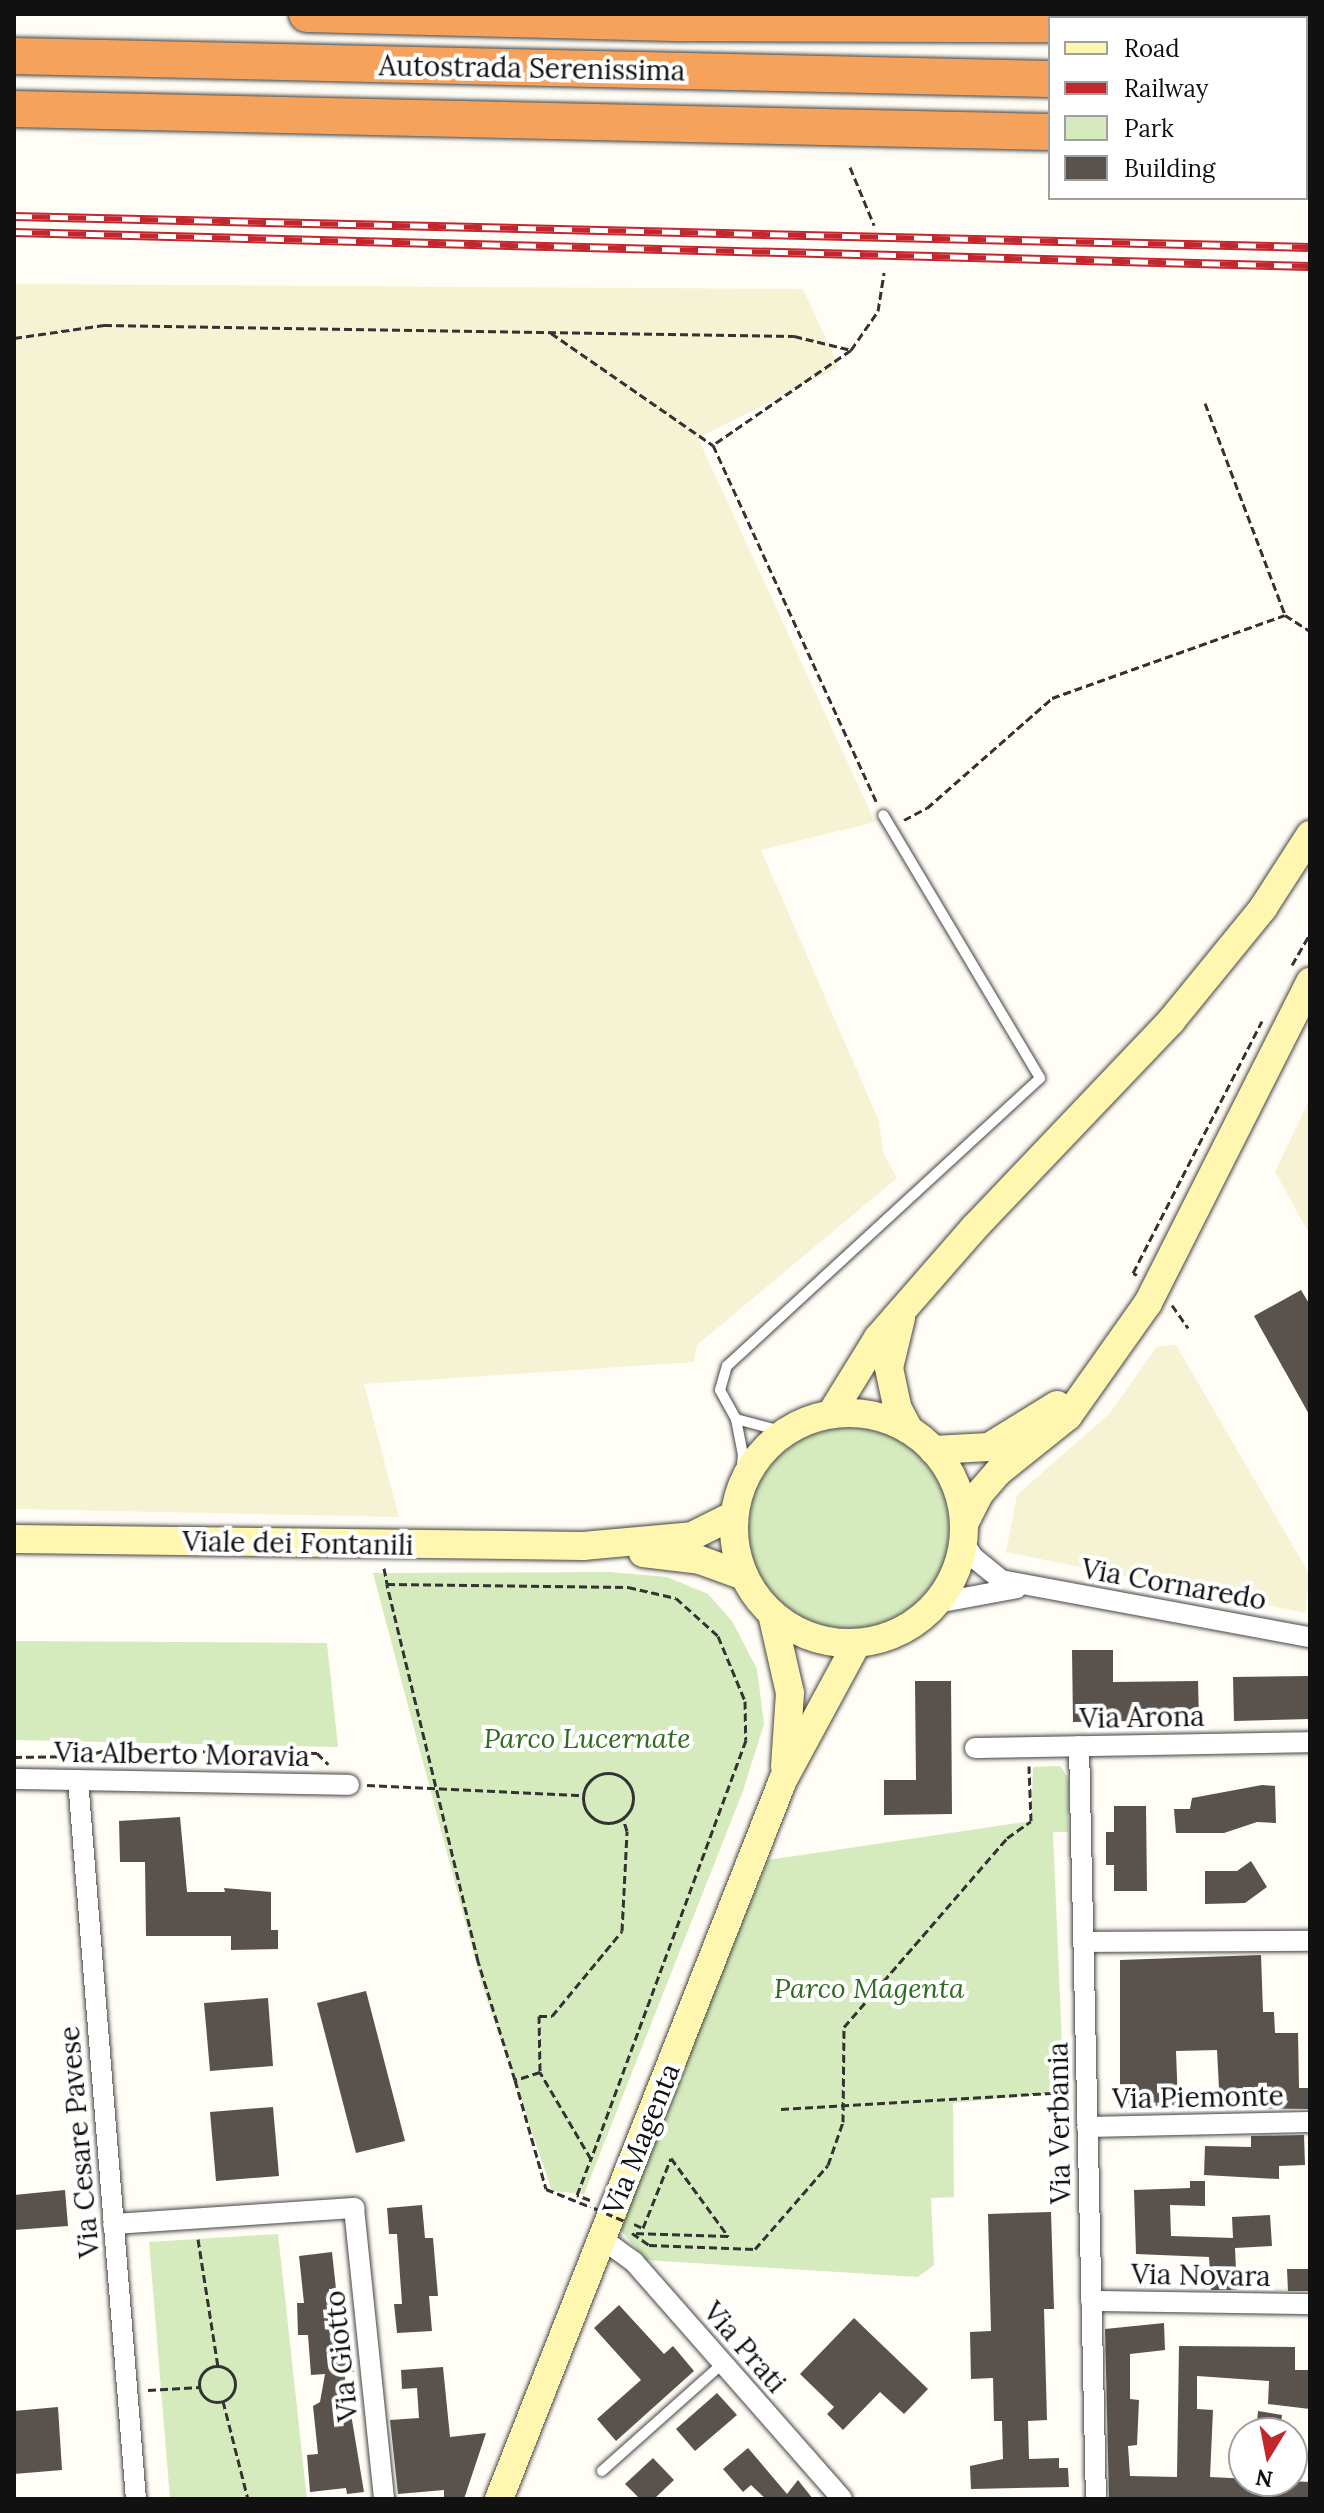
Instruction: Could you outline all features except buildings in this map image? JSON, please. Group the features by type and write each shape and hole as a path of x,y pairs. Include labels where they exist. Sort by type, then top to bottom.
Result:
{"highway":[{"path":"307,14 1043,25"},
{"name":"Autostrada Serenissima","path":"14,56 1048,79"},
{"name":"Autostrada Serenissima","path":"14,109 1048,132"}],"main road":[{"path":"831,1414 861,1361 974,1228 1171,1021 1291,865 1310,835"},
{"path":"964,1533 957,1488 933,1450 909,1430 877,1416 831,1414 785,1432 757,1457 737,1501 735,1548 744,1576 772,1614 813,1637 857,1643 898,1632 937,1603 952,1580 964,1533 979,1494 998,1472 1068,1416 1098,1378 1148,1303 1300,977"},
{"path":"902,1313 889,1368 897,1407 909,1430"},
{"path":"933,1450 989,1447 1098,1378"},
{"name":"Viale dei Fontanili","path":"14,1539 583,1546 692,1536 737,1501"},
{"name":"Viale dei Fontanili","path":"583,1546 700,1560 744,1576"},
{"name":"Via Magenta","path":"772,1614 790,1693 783,1780"},
{"name":"Via Magenta","path":"499,2499 783,1780 857,1643"}],"street":[{"name":"Via Cornaredo","path":"964,1533 973,1557 1001,1580 1310,1637"},
{"name":"Via Cornaredo","path":"937,1603 1029,1587"},
{"name":"Via Arona","path":"975,1748 1310,1742"},
{"name":"Via Verbania","path":"1079,1746 1096,2499"},
{"name":"Via Alberto Moravia","path":"14,1779 349,1785"},
{"name":"Via Cesare Pavese","path":"78,1780 136,2499"},
{"path":"1083,1942 1310,1941"},
{"name":"Via Piemonte","path":"1087,2127 1310,2122"},
{"name":"Via Giotto","path":"195,2219 354,2208 384,2499"},
{"path":"113,2224 195,2219"},
{"name":"Via Prati","path":"601,2238 625,2252 842,2499"},
{"name":"Via Novara","path":"1091,2301 1310,2304"}],"lane":[{"path":"737,1501 743,1455 736,1419 720,1390 727,1366 1040,1078 883,815"},
{"path":"736,1419 785,1432"},
{"path":"602,2471 722,2364"}],"path":[{"path":"850,167 874,225"},
{"path":"713,445 851,350 878,311 884,272"},
{"path":"14,338 104,325 794,336 851,350"},
{"path":"550,332 713,445 883,815"},
{"path":"1205,403 1285,615 1310,631"},
{"path":"889,827 927,808 1052,698 1285,615"},
{"path":"1300,977 1310,934"},
{"path":"1133,1273 1268,1010"},
{"path":"577,2195 746,1740 745,1701 718,1636 676,1598 628,1587 387,1584 478,1961 546,2189 586,2205"},
{"path":"14,1757 84,1756 107,1750 317,1753 349,1785 583,1795"},
{"path":"594,2208 643,2228 671,2158 728,2236 632,2233 649,2245 755,2249 828,2165 844,2105 844,2027 1007,1838 1031,1821 1029,1759"},
{"path":"591,2159 540,2072 539,2016 552,2016 622,1931 627,1831 623,1818 634,1798 624,1778 603,1773 590,1780 583,1795 584,1805 598,1821 623,1818"},
{"path":"515,2080 540,2072"},
{"path":"781,2109 1064,2092"},
{"path":"195,2219 218,2366"},
{"path":"200,2387 204,2372 218,2366 230,2371 236,2384 223,2401"},
{"path":"127,2392 200,2387"},
{"path":"200,2387 210,2401 223,2401"},
{"path":"223,2401 248,2499"}],"shaded area":[{"path":"14,284 803,289 839,367 698,438 875,822 761,850 879,1121 883,1152 897,1178 697,1345 694,1362 364,1384 399,1517 14,1509"},
{"path":"1310,1098 1310,1235 1275,1172"},
{"path":"1176,1345 1310,1575 1305,1613 1006,1552 1017,1495 1110,1413 1157,1346"}],"green space":[{"path":"849,1428 887,1436 920,1457 941,1490 949,1528 941,1566 920,1599 887,1620 849,1628 811,1620 778,1599 757,1566 749,1528 757,1490 778,1457 811,1436"},
{"name":"Parco Lucernate","path":"610,1572 667,1577 708,1594 732,1621 757,1669 764,1724 743,1791 584,2194 552,2191 482,1985 373,1573"},
{"path":"14,1641 327,1643 338,1747 14,1740"},
{"name":"Parco Magenta","path":"1060,1766 1069,1779 1068,1832 1053,1832 1064,2092 953,2103 954,2197 931,2198 934,2265 918,2277 646,2260 618,2227 768,1860 1031,1821 1033,1767"},
{"path":"278,2234 307,2499 170,2499 149,2242"}],"railway":[{"path":"14,216 1310,247"},
{"path":"14,232 1310,266"}]}
